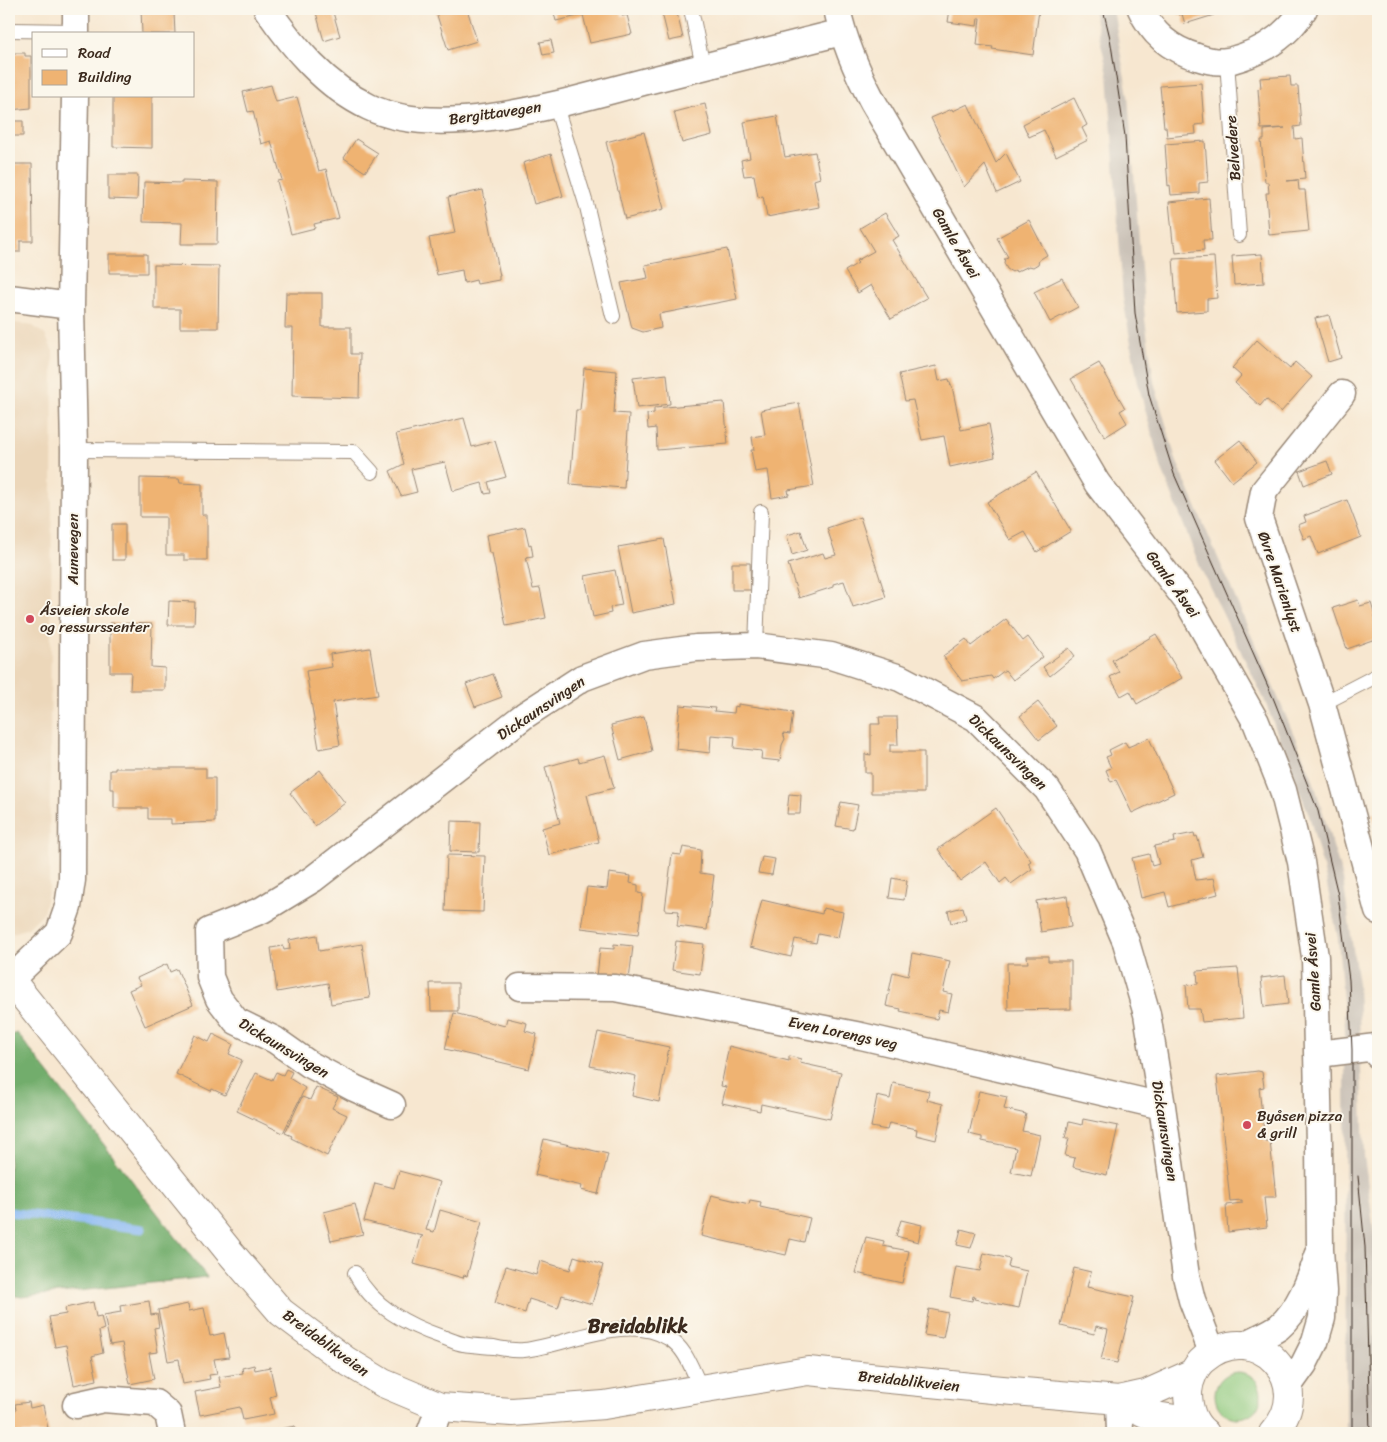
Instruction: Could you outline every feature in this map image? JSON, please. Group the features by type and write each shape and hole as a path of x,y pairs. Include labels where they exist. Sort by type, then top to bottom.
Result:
{"street":[{"name":"Bergittavegen","path":"267,9 287,38 313,67 338,88 370,108 404,118 433,121 462,120 514,112 704,67 840,21"},
{"path":"1141,9 1153,31 1167,44 1184,53 1208,60 1227,61 1267,47 1283,36 1298,20 1304,9"},
{"name":"Gamle Åsvei","path":"840,21 854,65 873,102 1097,483 1188,602 1256,722 1283,790 1301,862 1315,957 1320,1250 1324,1291 1322,1318 1315,1342 1304,1364 1289,1385"},
{"name":"Aunevegen","path":"9,979 59,933 68,907 72,880 74,450 71,306 75,98"},
{"path":"9,298 71,306"},
{"name":"Øvre Marienlyst","path":"1342,394 1264,491 1259,518 1322,704 1378,911"},
{"name":"Dickaunsvingen","path":"392,1105 354,1088 310,1064 275,1040 236,1020 219,999 210,977 209,930 262,910 313,879 525,715 582,678 644,655 696,648 756,646 832,656 900,678 976,718 1047,789 1087,850 1126,942 1147,1014 1186,1276 1192,1300 1212,1352"},
{"name":"Breidablikveien","path":"9,979 228,1250 281,1312 345,1360 383,1383 440,1408 512,1412 594,1406 808,1371 1118,1400 1146,1394 1193,1373"},
{"name":"Even Lorengs veg","path":"520,987 615,988 861,1036 1162,1106"},
{"path":"1318,1054 1378,1043"},
{"name":"Gamle Åsvei","path":"1245,1345 1279,1326 1294,1309 1313,1272 1320,1250"},
{"path":"1201,1430 1188,1401 1188,1387 1193,1373 1212,1352 1233,1345 1245,1345 1256,1347 1272,1358 1284,1373 1289,1385 1290,1400 1286,1414 1280,1426 1273,1433"},
{"path":"76,1405 103,1399 155,1403 168,1414 172,1433"},
{"path":"1118,1400 1120,1433"},
{"name":"Breidablikveien","path":"1118,1400 1149,1415 1201,1430"},
{"path":"430,1433 440,1408"}],"lane":[{"path":"691,9 704,67"},
{"path":"9,30 76,24"},
{"name":"Belvedere","path":"1227,61 1240,235"},
{"name":"Bergittavegen","path":"555,103 587,207 613,316"},
{"path":"74,450 354,452 372,472"},
{"path":"756,646 761,512"},
{"path":"1322,704 1378,675"},
{"path":"355,1273 364,1288 388,1311 423,1330 462,1344 522,1351 593,1334 629,1329 648,1329 669,1338 682,1349 701,1388"}],"shaded area":[{"path":"1093,9 1113,9 1128,96 1145,320 1154,382 1176,460 1312,777 1343,879 1358,984 1364,1156 1376,1248 1374,1405 1378,1405 1378,1433 1346,1433 1345,1026 1338,938 1325,875 1309,815 1264,699 1200,567 1160,464 1138,383 1123,298 1108,73"},
{"name":"Åsveien skole og ressurssenter","path":"9,311 13,311 15,323 33,326 45,335 53,351 49,888 43,913 28,928 10,934 9,933"}],"green space":[{"path":"17,1033 207,1277 22,1297 9,1295 9,1036"},
{"path":"1238,1372 1251,1376 1257,1382 1261,1395 1257,1408 1251,1414 1238,1418 1225,1414 1219,1408 1215,1395 1219,1382 1225,1376"}],"building":[{"path":"141,9 166,9 166,13 174,13 175,32 142,32"},
{"path":"315,9 332,9 340,36 324,41"},
{"path":"435,9 467,9 477,41 448,50"},
{"path":"553,9 621,9 622,16 627,15 632,34 590,43 583,15 556,21"},
{"path":"661,9 676,9 683,38 669,41"},
{"path":"950,9 1045,9 1045,11 1039,10 1033,55 977,45 980,18 978,18 977,26 948,22"},
{"path":"1178,9 1212,9 1214,15 1185,24 1182,14 1179,15"},
{"path":"551,40 554,53 543,55 540,42"},
{"path":"9,53 25,53 25,56 31,56 31,108 9,110"},
{"path":"1290,76 1291,86 1298,86 1301,126 1294,127 1295,139 1302,138 1305,179 1287,181 1298,180 1299,190 1305,190 1309,231 1269,235 1266,193 1269,193 1268,182 1265,182 1261,140 1264,140 1264,130 1285,128 1261,129 1258,89 1261,88 1260,78"},
{"path":"1201,83 1204,124 1195,125 1196,134 1167,137 1166,127 1164,127 1160,86"},
{"path":"271,85 276,102 297,97 319,171 326,169 339,218 314,224 315,228 291,234 277,181 282,180 271,141 261,144 253,111 248,112 243,92"},
{"path":"113,98 152,98 152,148 113,147"},
{"path":"1074,98 1087,125 1082,128 1088,140 1056,156 1044,130 1029,137 1023,124"},
{"path":"705,104 712,135 682,143 674,112"},
{"path":"968,104 996,163 1006,153 1020,182 997,193 985,165 964,187 931,118"},
{"path":"777,116 785,157 815,152 820,178 814,180 819,207 767,217 763,196 758,197 754,175 744,176 741,160 750,158 744,122"},
{"path":"9,121 23,121 23,136 9,136"},
{"path":"644,132 664,209 625,219 606,142"},
{"path":"356,139 378,153 365,172 344,158"},
{"path":"1205,141 1208,182 1199,183 1199,193 1171,195 1170,185 1168,186 1165,144"},
{"path":"551,154 563,196 534,204 523,163"},
{"path":"9,164 32,164 33,241 20,241 20,252 9,252"},
{"path":"108,175 138,175 137,200 108,199"},
{"path":"182,181 218,182 217,244 181,244 182,223 143,222 144,182 182,183"},
{"path":"483,190 500,276 499,280 477,284 476,280 464,283 462,270 437,275 429,238 455,233 448,197"},
{"path":"1209,198 1212,240 1203,240 1204,250 1176,253 1175,243 1173,243 1169,202"},
{"path":"885,213 899,236 892,240 927,298 891,319 871,285 858,293 845,271 858,263 856,261 874,251 860,228"},
{"path":"1029,220 1047,255 1033,267 1029,266 1012,272 1007,269 1004,263 1005,258 1008,257 997,238"},
{"path":"727,249 737,299 659,314 661,328 643,332 632,328 621,283 648,278 645,265"},
{"path":"109,254 147,254 147,273 109,273"},
{"path":"1262,254 1264,283 1234,285 1232,256"},
{"path":"1214,257 1217,298 1207,299 1207,311 1177,313 1173,259"},
{"path":"154,265 219,266 218,328 180,328 180,309 154,309"},
{"path":"1062,278 1078,307 1050,322 1034,292"},
{"path":"286,293 322,293 322,327 351,327 351,354 360,354 359,398 292,396 293,328 285,328"},
{"path":"1329,315 1341,358 1328,362 1315,318"},
{"path":"1257,340 1290,369 1295,362 1312,377 1281,412 1266,399 1260,406 1235,383 1241,376 1232,368"},
{"path":"1099,363 1125,408 1120,411 1127,423 1105,437 1071,379"},
{"path":"936,366 939,381 949,379 952,386 961,430 989,424 995,457 950,467 944,436 922,440 913,400 905,401 899,374"},
{"path":"584,368 617,371 614,413 629,414 624,488 570,484 576,410 580,410"},
{"path":"667,374 670,404 637,408 633,378"},
{"path":"724,402 728,444 657,450 656,428 648,429 647,414 654,413 654,408"},
{"path":"799,403 814,486 788,490 789,495 772,498 768,470 755,472 751,450 754,450 752,437 765,435 761,410"},
{"path":"464,418 472,447 495,441 506,477 488,482 491,493 485,494 482,483 453,491 445,462 411,469 417,492 401,496 390,471 404,464 396,434"},
{"path":"1240,440 1257,462 1232,482 1215,460"},
{"path":"1327,461 1332,474 1304,485 1299,471"},
{"path":"1036,472 1071,531 1037,552 1025,532 1010,540 987,502"},
{"path":"140,478 179,479 180,483 202,484 202,515 207,515 207,560 184,560 184,555 166,555 166,517 140,517"},
{"path":"1347,500 1361,537 1318,554 1311,536 1304,539 1298,525 1306,522 1304,516"},
{"path":"860,517 886,597 853,607 844,581 833,584 833,587 799,598 788,564 823,553 825,558 836,555 827,528"},
{"path":"112,524 125,524 125,560 112,560"},
{"path":"525,527 533,556 526,557 533,589 540,588 546,618 506,626 492,553 489,553 486,535"},
{"path":"801,531 807,550 792,555 787,535"},
{"path":"664,539 676,604 631,613 618,547"},
{"path":"732,563 750,563 751,590 732,590"},
{"path":"615,570 622,605 610,607 611,613 593,617 585,576"},
{"path":"1358,600 1360,606 1371,603 1378,626 1378,638 1347,649 1333,608"},
{"path":"169,601 195,602 194,625 168,625"},
{"path":"1006,619 1023,641 1028,637 1043,657 1013,680 1005,670 993,679 991,676 962,681 943,656 966,639 971,646"},
{"path":"110,623 152,624 151,667 165,668 165,690 130,690 131,672 110,672"},
{"path":"1156,634 1182,678 1137,704 1130,691 1121,696 1110,677 1119,672 1112,660"},
{"path":"370,648 378,695 333,702 340,745 319,749 306,671 332,667 330,654"},
{"path":"1069,648 1075,656 1050,676 1043,667"},
{"path":"493,674 502,697 475,707 466,684"},
{"path":"1038,702 1057,726 1039,740 1020,716"},
{"path":"738,704 793,712 790,734 783,733 785,739 782,745 780,761 761,759 762,751 734,748 735,737 711,735 710,753 676,749 680,705 715,708 714,711 734,713 735,706 738,707"},
{"path":"644,717 652,751 620,760 611,725"},
{"path":"879,717 897,717 898,745 890,745 890,752 924,752 924,793 871,793 871,773 865,773 865,754 871,755 871,724 880,724"},
{"path":"1149,738 1174,793 1132,813 1116,780 1111,782 1106,770 1111,768 1106,757 1111,755 1109,750 1125,742 1128,747"},
{"path":"605,755 614,788 587,795 599,842 549,855 542,828 560,823 545,767 578,758 579,762"},
{"path":"115,768 206,768 206,778 215,778 215,822 171,824 171,819 148,819 148,808 114,808 114,789 110,789 110,770 115,770"},
{"path":"320,770 345,803 315,826 290,793"},
{"path":"789,794 801,795 800,814 787,814"},
{"path":"841,802 858,805 853,829 836,826"},
{"path":"996,808 1031,861 1028,863 1032,869 1011,884 1006,878 1000,883 986,862 960,881 938,849"},
{"path":"1378,812 1378,833 1372,814"},
{"path":"451,821 480,822 479,852 450,851"},
{"path":"1194,833 1195,837 1197,836 1203,857 1192,860 1196,880 1214,878 1218,894 1169,907 1165,892 1141,898 1132,858 1149,854 1152,866 1159,864 1154,846 1175,842 1174,837"},
{"path":"683,847 701,850 700,873 714,875 707,930 677,926 679,911 665,910 672,854 681,855"},
{"path":"447,855 485,856 483,912 445,911"},
{"path":"762,857 775,859 772,875 758,873"},
{"path":"609,873 631,876 630,883 638,885 638,893 643,894 638,935 581,928 587,887 607,889"},
{"path":"892,878 907,881 904,900 889,898"},
{"path":"1067,896 1071,927 1041,932 1036,901"},
{"path":"762,900 822,914 823,908 843,912 838,938 818,934 816,943 795,939 791,957 750,947"},
{"path":"963,907 966,919 951,923 948,911"},
{"path":"317,935 319,951 362,944 370,998 331,1004 328,983 277,992 271,948 283,946 284,950 290,949 289,940"},
{"path":"676,941 704,944 700,974 672,970"},
{"path":"614,944 633,946 629,980 597,977 600,948 614,949"},
{"path":"912,953 950,961 943,992 952,994 948,1012 939,1010 937,1019 886,1006 893,972 908,976"},
{"path":"1027,956 1048,956 1048,961 1071,961 1071,1009 1008,1010 1007,963 1028,963"},
{"path":"167,964 170,972 177,969 193,1005 145,1026 129,990 141,985 137,978"},
{"path":"1238,968 1243,1018 1202,1022 1200,1009 1188,1009 1186,985 1198,984 1197,971"},
{"path":"1285,975 1288,1004 1264,1007 1261,978"},
{"path":"430,983 458,983 458,1011 431,1011"},
{"path":"454,1013 505,1026 507,1018 527,1023 525,1031 537,1034 529,1069 445,1049"},
{"path":"598,1032 669,1047 659,1102 632,1096 636,1076 590,1066"},
{"path":"213,1034 233,1044 229,1054 242,1060 225,1095 212,1089 211,1091 176,1074 195,1035 209,1042"},
{"path":"729,1046 789,1061 789,1056 801,1059 800,1063 841,1072 830,1119 761,1104 760,1111 722,1103 726,1087 721,1086"},
{"path":"286,1069 292,1072 289,1078 305,1088 283,1133 237,1111 256,1073 272,1080 276,1072 283,1075"},
{"path":"1262,1072 1264,1087 1259,1088 1265,1141 1270,1141 1276,1197 1264,1197 1267,1227 1228,1232 1226,1205 1242,1203 1242,1200 1230,1201 1217,1076"},
{"path":"893,1083 929,1091 927,1100 943,1104 936,1140 916,1135 917,1129 889,1123 887,1130 871,1127 877,1096 890,1099"},
{"path":"316,1087 338,1097 332,1108 347,1115 327,1156 291,1138 292,1136 285,1133 302,1097 310,1100"},
{"path":"979,1091 1007,1097 1004,1109 1026,1114 1022,1131 1040,1135 1031,1176 1011,1172 1016,1148 982,1141 982,1137 969,1134"},
{"path":"1083,1119 1118,1126 1107,1175 1073,1167 1075,1158 1065,1156 1069,1138 1065,1138 1069,1122 1082,1125"},
{"path":"544,1139 608,1154 598,1194 581,1190 582,1186 535,1175"},
{"path":"399,1171 440,1182 426,1230 434,1232 440,1210 482,1222 467,1276 464,1275 463,1278 414,1264 421,1237 423,1236 364,1221 375,1183 394,1188"},
{"path":"711,1195 749,1204 750,1200 761,1202 760,1207 810,1218 804,1242 790,1239 786,1255 701,1236"},
{"path":"355,1204 363,1234 331,1241 324,1212"},
{"path":"901,1220 922,1225 918,1242 896,1236"},
{"path":"961,1229 976,1233 971,1248 957,1245"},
{"path":"866,1237 884,1241 883,1246 909,1251 902,1283 856,1273"},
{"path":"984,1253 1010,1259 1008,1267 1027,1271 1019,1308 974,1299 975,1297 973,1296 972,1301 950,1297 956,1267 980,1271"},
{"path":"574,1256 603,1265 592,1304 562,1295 558,1308 529,1299 525,1313 495,1303 506,1266 536,1275 540,1261 570,1270"},
{"path":"1074,1268 1091,1272 1087,1287 1134,1297 1117,1363 1101,1360 1108,1329 1096,1326 1094,1334 1061,1326"},
{"path":"149,1301 151,1315 157,1314 159,1327 154,1328 158,1352 149,1353 154,1379 130,1384 122,1343 110,1345 104,1315 121,1312 120,1306"},
{"path":"93,1302 96,1317 101,1316 104,1329 99,1331 103,1353 92,1356 97,1380 74,1385 66,1345 55,1347 49,1317 66,1314 65,1308"},
{"path":"188,1304 189,1311 204,1308 210,1336 224,1333 229,1357 214,1359 217,1374 209,1375 210,1379 183,1384 179,1359 168,1361 158,1310"},
{"path":"929,1309 948,1313 943,1338 924,1335"},
{"path":"254,1365 255,1370 270,1367 276,1395 270,1397 274,1414 243,1420 240,1407 200,1415 195,1392 221,1387 219,1377 243,1373 242,1368"},
{"path":"29,1402 30,1408 43,1405 49,1433 9,1433 9,1411 16,1410 15,1404"},
{"path":"295,1426 296,1433 264,1433 264,1432"}],"waterway":[{"path":"9,1212 142,1229"}],"tram line":[{"path":"1103,9 1110,38 1125,136 1135,313 1149,395 1174,474 1274,700 1318,811 1338,895 1349,980 1352,1050 1352,1433"},
{"path":"1358,1176 1365,1247 1370,1433"}],"place":[{"name":"Åsveien skole og ressurssenter","path":"30,619"},
{"name":"Byåsen pizza & grill","path":"1247,1125"}],"district":[{"name":"Breidablikk","path":"638,1326"}]}
